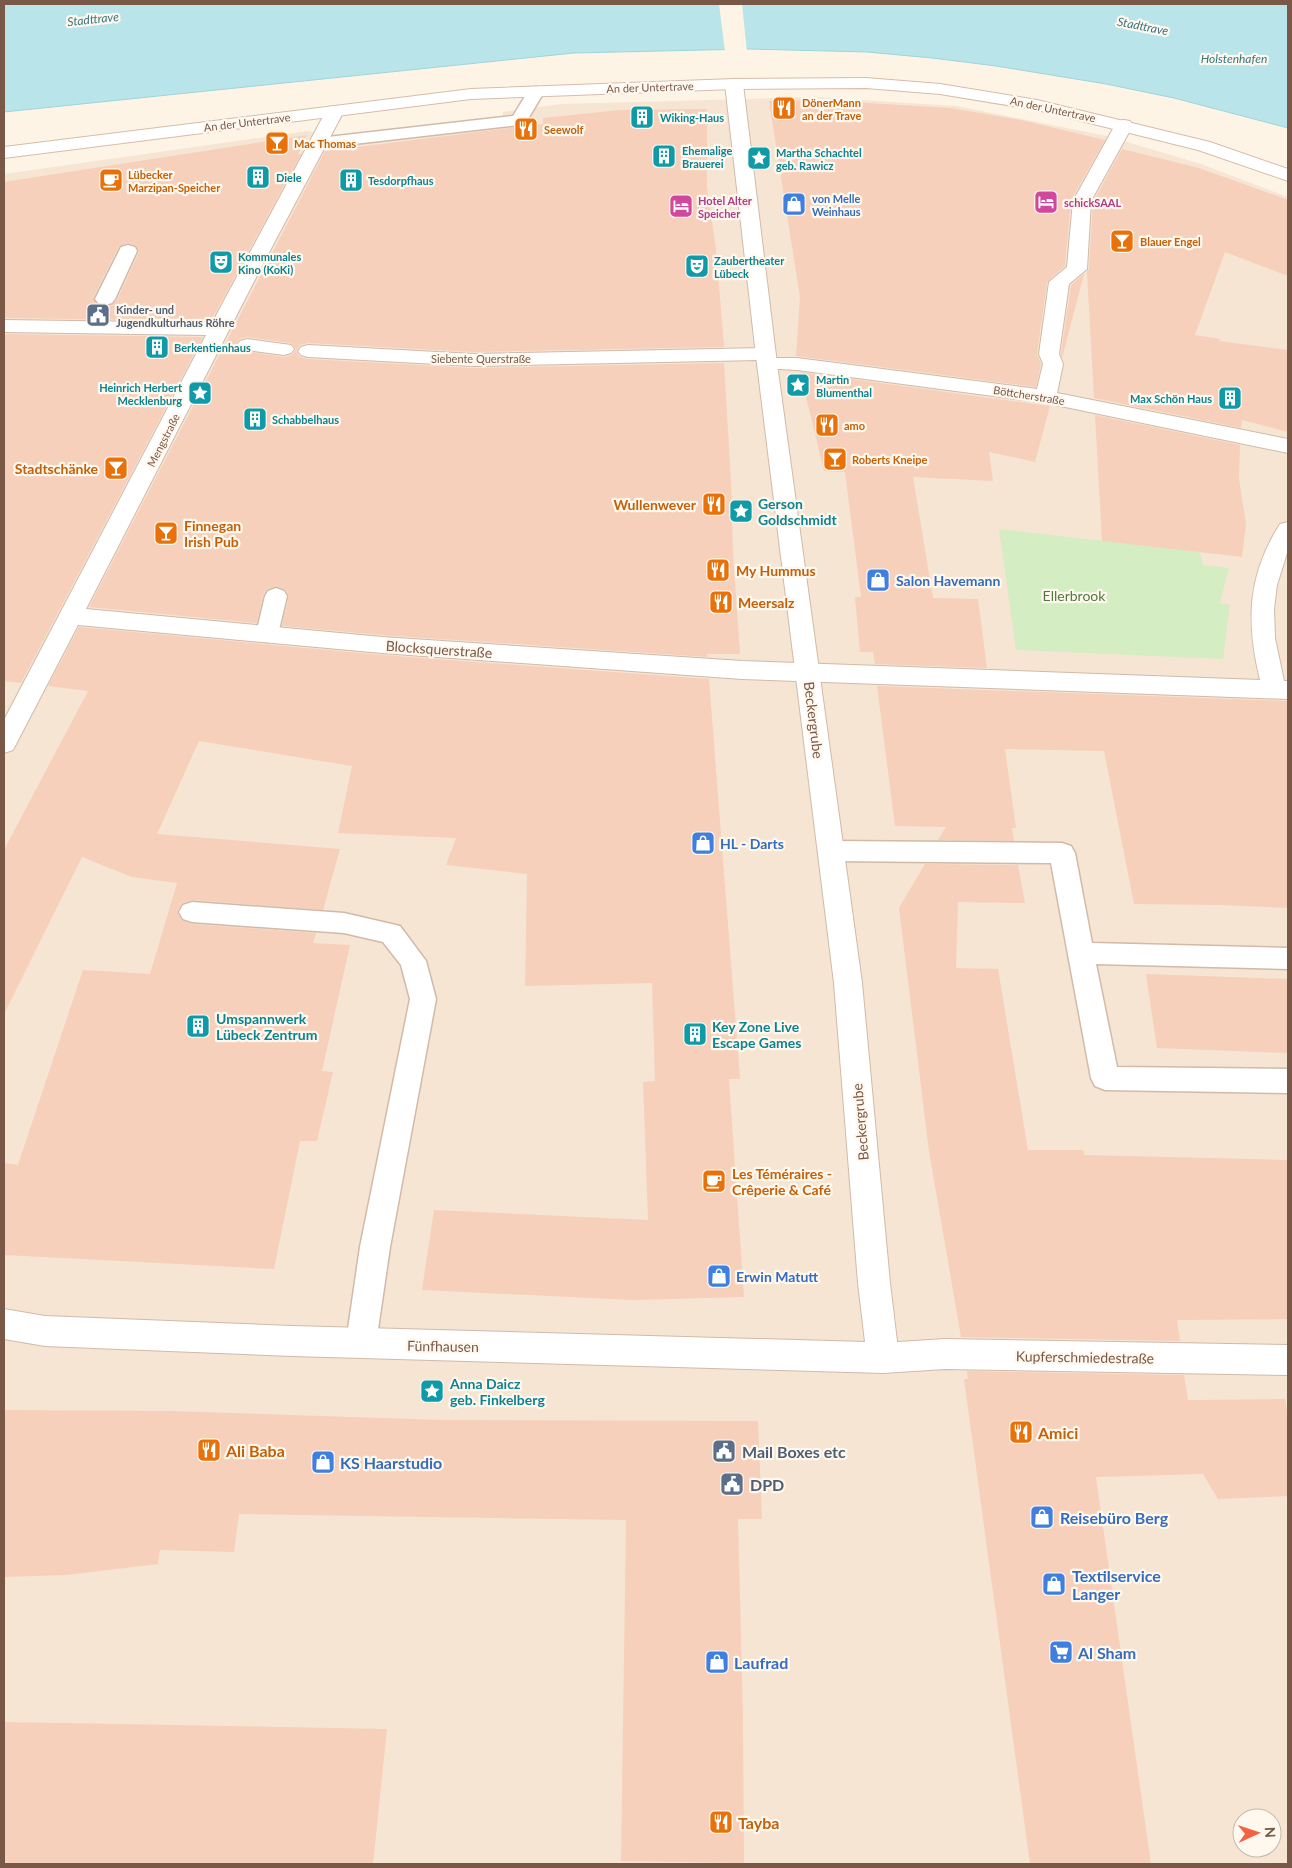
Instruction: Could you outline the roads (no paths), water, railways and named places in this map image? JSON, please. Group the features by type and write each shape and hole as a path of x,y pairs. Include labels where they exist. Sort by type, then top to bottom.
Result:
{"street":[{"name":"An der Untertrave","path":"4,153 471,94 734,84 866,83 940,88 1037,105 1204,146 1288,175"},
{"name":"Beckergrube","path":"734,84 766,359 848,983 874,1283 883,1358"},
{"name":"Mengstraße","path":"4,744 320,143 335,110"},
{"path":"1046,396 1052,364 1049,354 1059,282 1077,269 1082,201 1124,125"},
{"name":"Siebente Querstraße","path":"4,326 96,324 217,336 245,345 296,350 474,360 721,354 766,359"},
{"name":"Böttcherstraße","path":"766,359 1046,396 1288,446"},
{"path":"808,672 1281,690 1266,654 1262,620 1267,580 1282,539 1288,529"},
{"name":"Blocksquerstraße","path":"71,616 382,645 742,670 808,672"},
{"name":"Fünfhausen","path":"4,1324 45,1331 361,1343 883,1358"},
{"name":"Kupferschmiedestraße","path":"883,1358 945,1354 1288,1360"}],"lane":[{"path":"320,143 519,120 536,92"},
{"path":"105,299 128,251"},
{"path":"266,634 276,596"},
{"path":"831,851 1062,853 1106,1078 1288,1081"},
{"path":"192,912 344,922 391,933 413,961 423,999 374,1247 361,1343"},
{"path":"1082,952 1288,958"}],"water":[{"name":"Holstenhafen","path":"4,4 1288,4 1288,128 1174,98 1106,84 996,66 867,52 748,49 574,53 4,112"}],"place":[{"name":"DönerMann an der Trave","path":"784,108"},
{"name":"Wiking-Haus","path":"642,117"},
{"name":"Seewolf","path":"526,129"},
{"name":"Mac Thomas","path":"277,143"},
{"name":"Ehemalige Brauerei","path":"664,156"},
{"name":"Martha Schachtel geb. Rawicz","path":"759,158"},
{"name":"Diele","path":"258,177"},
{"name":"Lübecker Marzipan-Speicher","path":"111,180"},
{"name":"Tesdorpfhaus","path":"351,180"},
{"name":"schickSAAL","path":"1046,202"},
{"name":"von Melle Weinhaus","path":"794,204"},
{"name":"Hotel Alter Speicher","path":"681,206"},
{"name":"Blauer Engel","path":"1122,241"},
{"name":"Kommunales Kino (KoKi)","path":"221,262"},
{"name":"Zaubertheater Lübeck","path":"697,266"},
{"name":"Kinder- und Jugendkulturhaus Röhre","path":"98,315"},
{"name":"Berkentienhaus","path":"157,347"},
{"name":"Martin Blumenthal","path":"798,385"},
{"name":"Heinrich Herbert Mecklenburg","path":"200,393"},
{"name":"Max Schön Haus","path":"1230,398"},
{"name":"Schabbelhaus","path":"255,419"},
{"name":"amo","path":"827,425"},
{"name":"Roberts Kneipe","path":"835,459"},
{"name":"Stadtschänke","path":"116,468"},
{"name":"Wullenwever","path":"714,504"},
{"name":"Gerson Goldschmidt","path":"741,511"},
{"name":"Finnegan Irish Pub","path":"166,533"},
{"name":"My Hummus","path":"718,570"},
{"name":"Salon Havemann","path":"878,580"},
{"name":"Meersalz","path":"721,602"},
{"name":"HL - Darts","path":"703,843"},
{"name":"Umspannwerk Lübeck Zentrum","path":"198,1026"},
{"name":"Key Zone Live Escape Games","path":"695,1034"},
{"name":"Les Téméraires - Crêperie & Café","path":"714,1181"},
{"name":"Erwin Matutt","path":"719,1276"},
{"name":"Anna Daicz geb. Finkelberg","path":"432,1391"},
{"name":"Amici","path":"1021,1432"},
{"name":"Ali Baba","path":"209,1450"},
{"name":"Mail Boxes etc","path":"724,1451"},
{"name":"KS Haarstudio","path":"323,1462"},
{"name":"DPD","path":"732,1484"},
{"name":"Reisebüro Berg","path":"1042,1517"},
{"name":"Textilservice Langer","path":"1054,1584"},
{"name":"Al Sham","path":"1061,1652"},
{"name":"Laufrad","path":"717,1662"},
{"name":"Tayba","path":"721,1822"}],"water label":[{"name":"Stadttrave","path":"93,19"},
{"name":"Stadttrave","path":"1143,26"}],"park label":[{"name":"Ellerbrook","path":"1074,595"}]}
